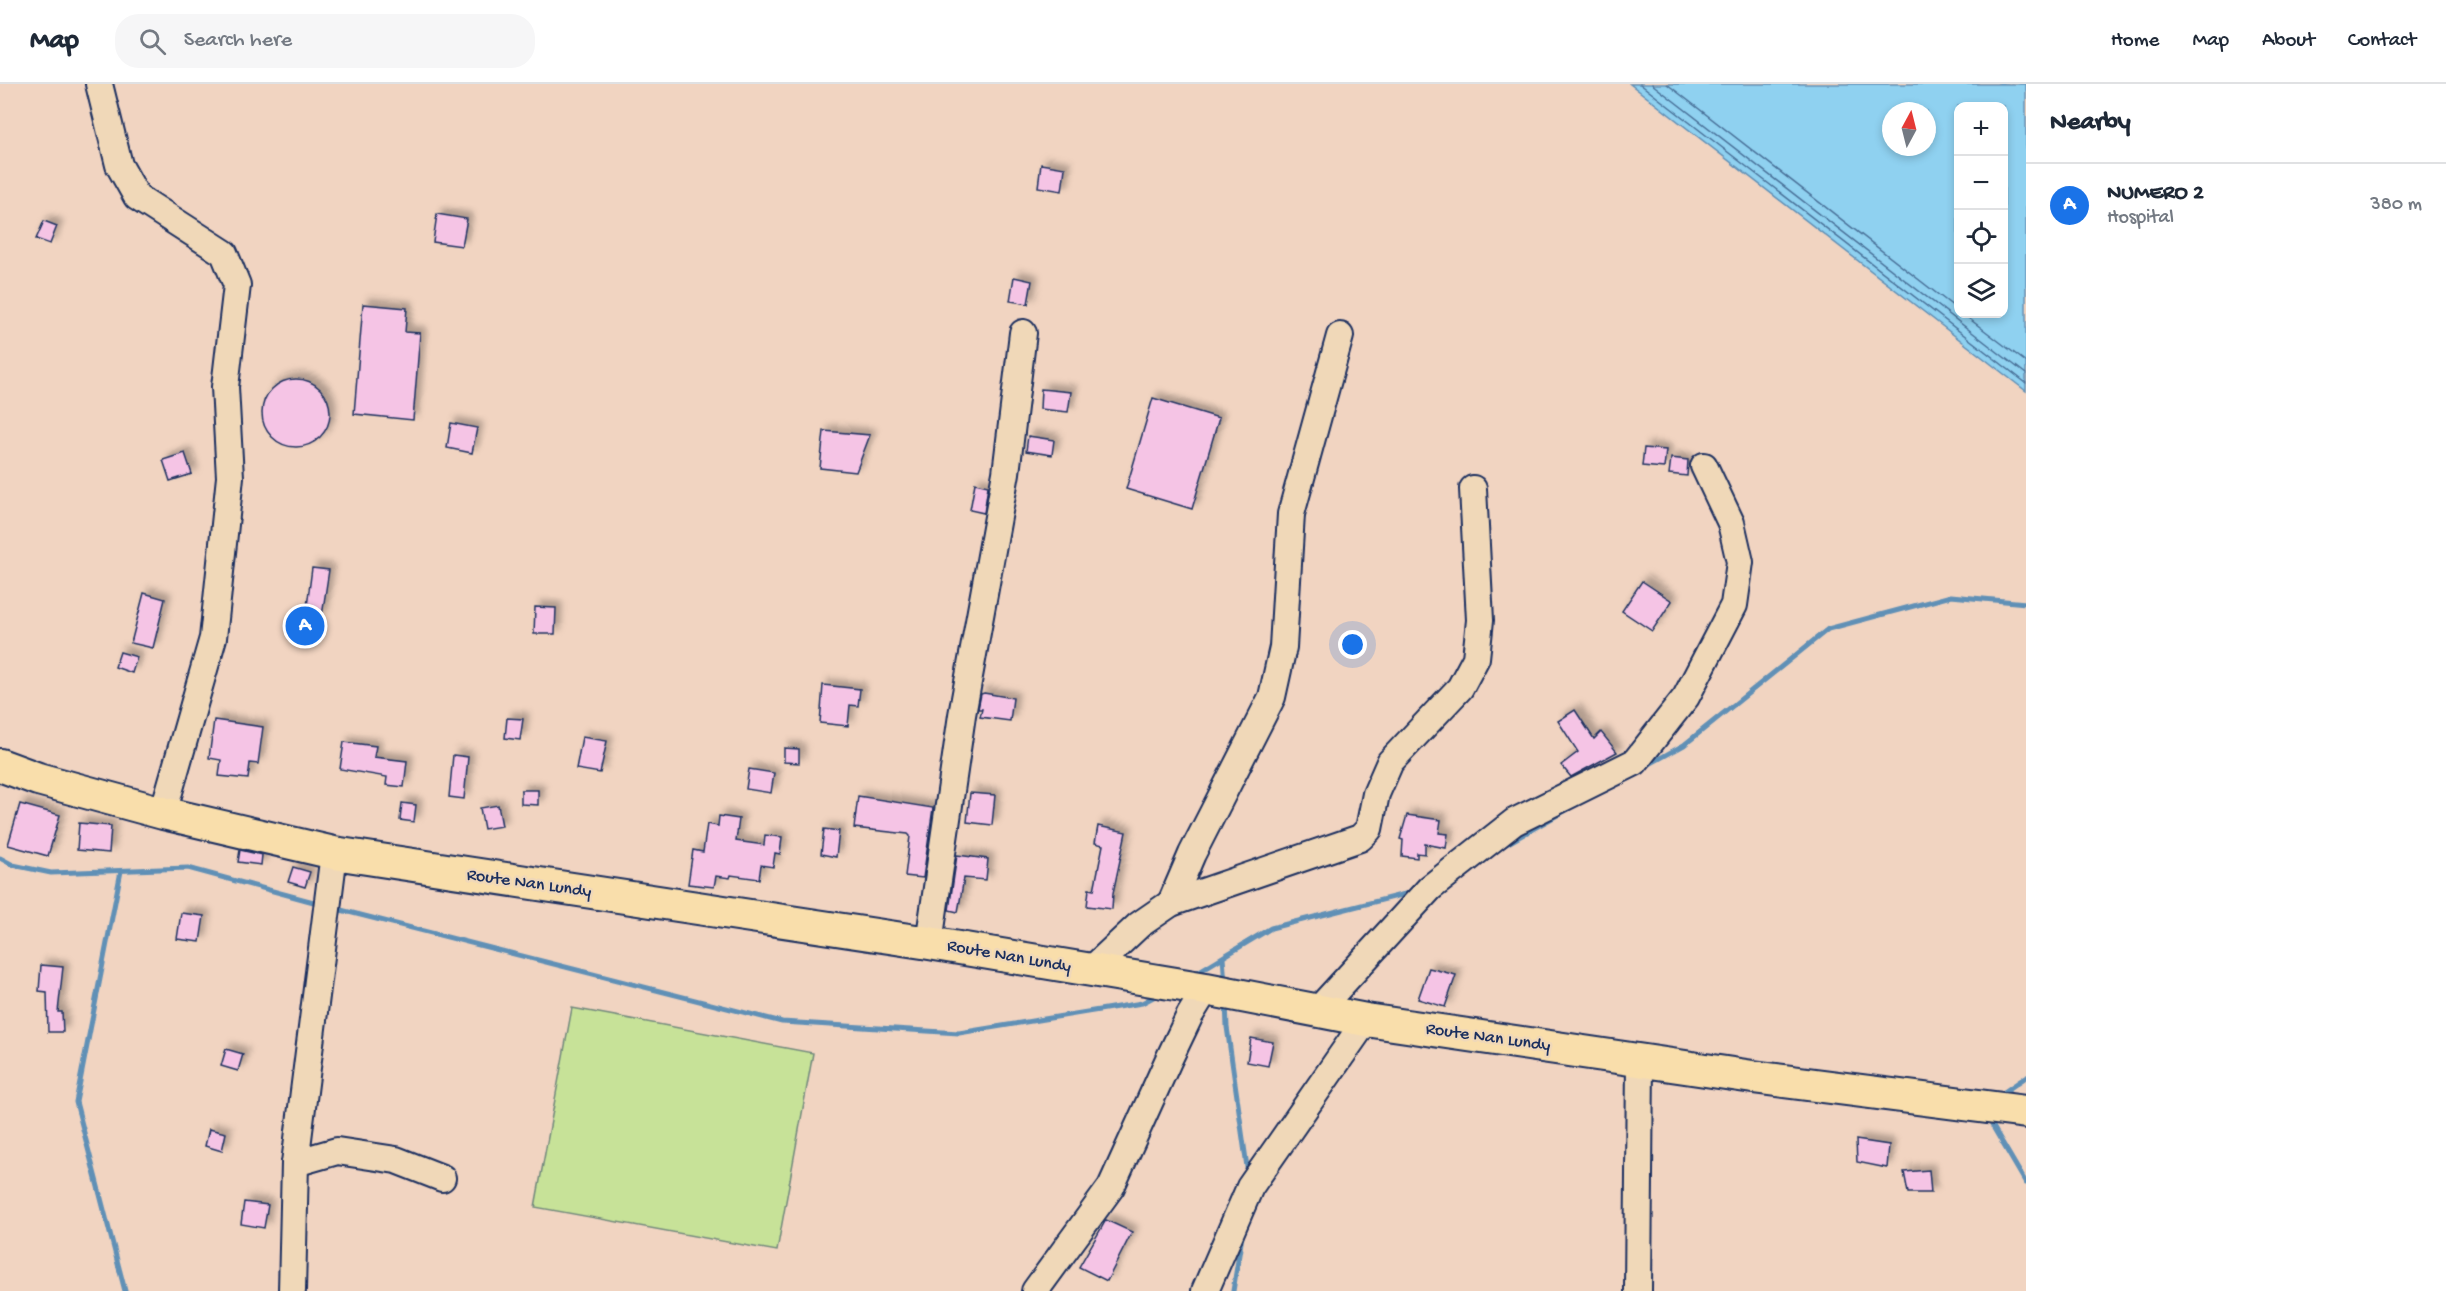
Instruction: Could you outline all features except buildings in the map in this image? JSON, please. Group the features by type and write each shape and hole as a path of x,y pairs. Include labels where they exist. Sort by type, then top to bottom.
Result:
{"main road":[{"name":"Route Nan Lundy","path":"0,765 38,779 163,813 334,854 929,943 1206,989 1366,1020 1753,1077 2026,1112"}],"street":[{"path":"99,84 119,165 137,197 224,253 237,285 225,387 230,477 213,638 163,813"},
{"path":"929,943 962,715 1006,473 1023,333"},
{"path":"1171,903 1192,854 1272,697 1283,647 1291,514 1340,336"},
{"path":"1319,1010 1430,888 1514,822 1635,762 1686,697 1734,605 1740,562 1731,523 1704,466"},
{"path":"1091,970 1139,925 1171,903 1360,838 1369,829 1376,794 1390,762 1460,688 1476,658 1480,620 1473,489"},
{"path":"292,1291 295,1163 334,854"},
{"path":"1035,1291 1111,1187 1185,1024 1206,989"},
{"path":"1205,1291 1250,1187 1366,1020"},
{"path":"1638,1291 1640,1060"},
{"path":"295,1163 337,1151 396,1160 442,1178"}],"green space":[{"path":"572,1008 813,1053 777,1251 535,1207"}],"water":[{"path":"1630,84 2026,84 2026,391"}],"waterway":[{"path":"1644,767 1684,745 1828,629 1951,596 2026,603"},
{"path":"1501,847 1568,809"},
{"path":"0,858 13,865 51,873 188,868 321,904"},
{"path":"121,871 76,1102 125,1291"},
{"path":"1193,975 1271,928 1413,892"},
{"path":"333,908 782,1022 959,1033 1142,1003 1159,994"},
{"path":"1223,958 1225,983"},
{"path":"1226,1002 1227,1027 1248,1174"},
{"path":"1997,1097 2026,1077"},
{"path":"1989,1120 2026,1183"},
{"path":"1233,1291 1243,1230"}],"place":[{"name":"NUMERO 2","path":"305,626"}]}
